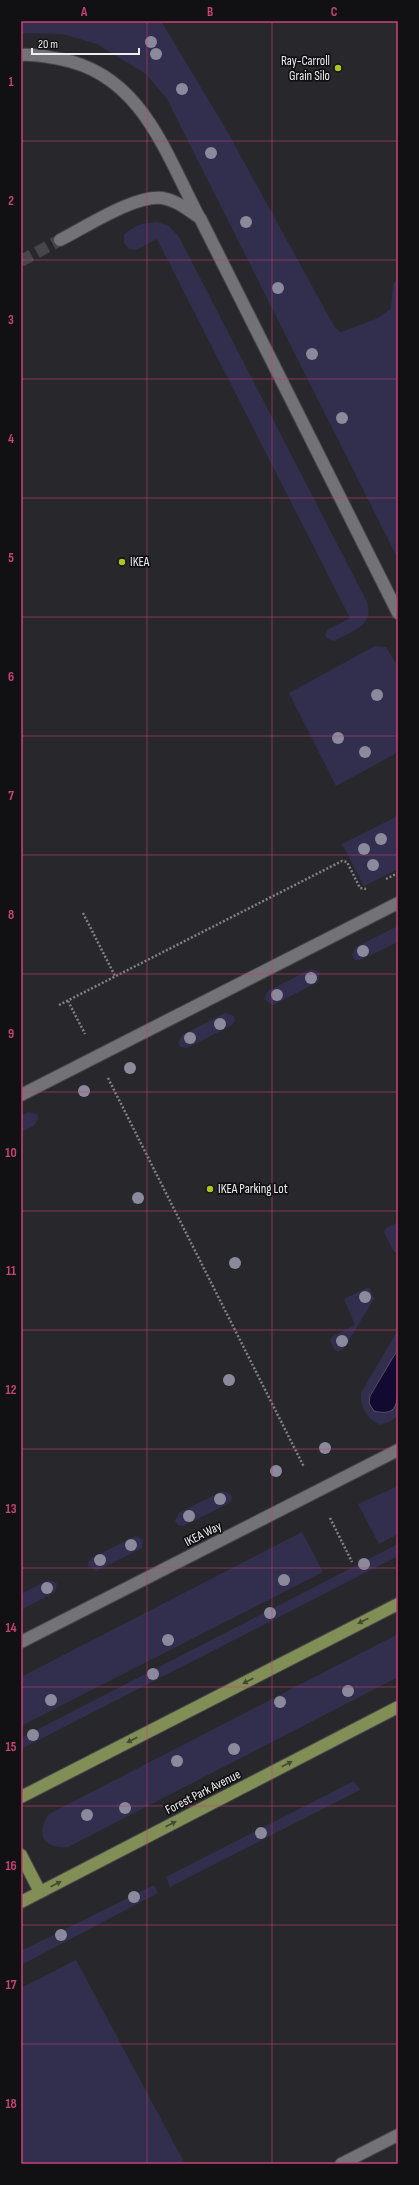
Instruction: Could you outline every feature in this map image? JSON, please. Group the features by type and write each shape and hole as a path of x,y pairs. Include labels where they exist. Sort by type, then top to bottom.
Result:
{"main road":[{"path":"21,1797 398,1604"},
{"name":"Forest Park Avenue","path":"21,1902 398,1707"},
{"path":"21,1855 40,1892"}],"lane":[{"path":"21,55 43,56 73,62 99,72 117,84 133,100 151,125 200,218 398,613"},
{"path":"60,240 127,205 146,199 162,198 168,200 179,204 200,218"},
{"path":"21,1095 398,903"},
{"name":"IKEA Way","path":"21,1642 398,1450"},
{"path":"341,2164 398,2135"}],"path":[{"path":"59,1005 342,861 347,862 360,888 364,890 371,886"},
{"path":"385,880 398,873"},
{"path":"84,913 115,976"},
{"path":"68,1000 87,1038"},
{"path":"106,1073 304,1467"},
{"path":"330,1518 352,1562"}],"shaded area":[{"path":"21,21 161,21 227,131 335,328 341,332 376,319 391,309 393,284 398,279 398,559 167,99 146,74 97,44 62,34 21,33"},
{"path":"157,222 169,226 179,237 367,602 369,610 365,623 354,631 334,641 328,639 325,635 327,630 350,618 157,239 136,250 129,249 124,243 124,235 131,229 143,224"},
{"path":"375,646 386,647 398,667 398,751 336,786 289,693"},
{"path":"398,816 398,869 364,886 342,844"},
{"path":"398,926 398,942 360,960 355,960 352,955 356,947"},
{"path":"311,969 320,972 318,982 273,1005 264,999 268,991"},
{"path":"225,1013 234,1016 235,1021 232,1025 187,1048 181,1047 178,1043 182,1035"},
{"path":"29,1112 38,1115 37,1122 33,1126 21,1132 21,1116"},
{"path":"398,1222 398,1252 394,1252 384,1232 386,1228"},
{"path":"369,1287 374,1299 344,1348 338,1352 334,1349 330,1340 333,1336 355,1325 344,1299"},
{"path":"398,1330 398,1415 391,1421 380,1425 371,1419 365,1412 361,1393"},
{"path":"398,1349 398,1391 395,1406 388,1412 374,1411 369,1403 370,1396"},
{"path":"398,1486 398,1534 379,1544 358,1504"},
{"path":"222,1491 231,1494 232,1499 229,1503 184,1526 178,1525 175,1521 179,1513"},
{"path":"302,1532 323,1572 21,1726 21,1677"},
{"path":"135,1536 143,1539 142,1548 96,1571 88,1566 89,1561 92,1558"},
{"path":"398,1544 398,1556 21,1749 21,1738"},
{"path":"48,1580 57,1583 55,1592 21,1610 21,1594"},
{"path":"398,1634 398,1677 68,1847 53,1846 47,1843 44,1839 42,1834 43,1828 49,1814"},
{"path":"354,1781 360,1790 170,1887 166,1877"},
{"path":"154,1885 158,1893 21,1965 21,1951"},
{"path":"76,1960 185,2164 21,2164 21,1988"}],"tunnel":[{"path":"21,261 60,240"}],"place":[{"name":"Ray-Carroll Grain Silo","path":"338,68"},
{"name":"IKEA","path":"122,562"},
{"name":"IKEA Parking Lot","path":"210,1189"}]}
